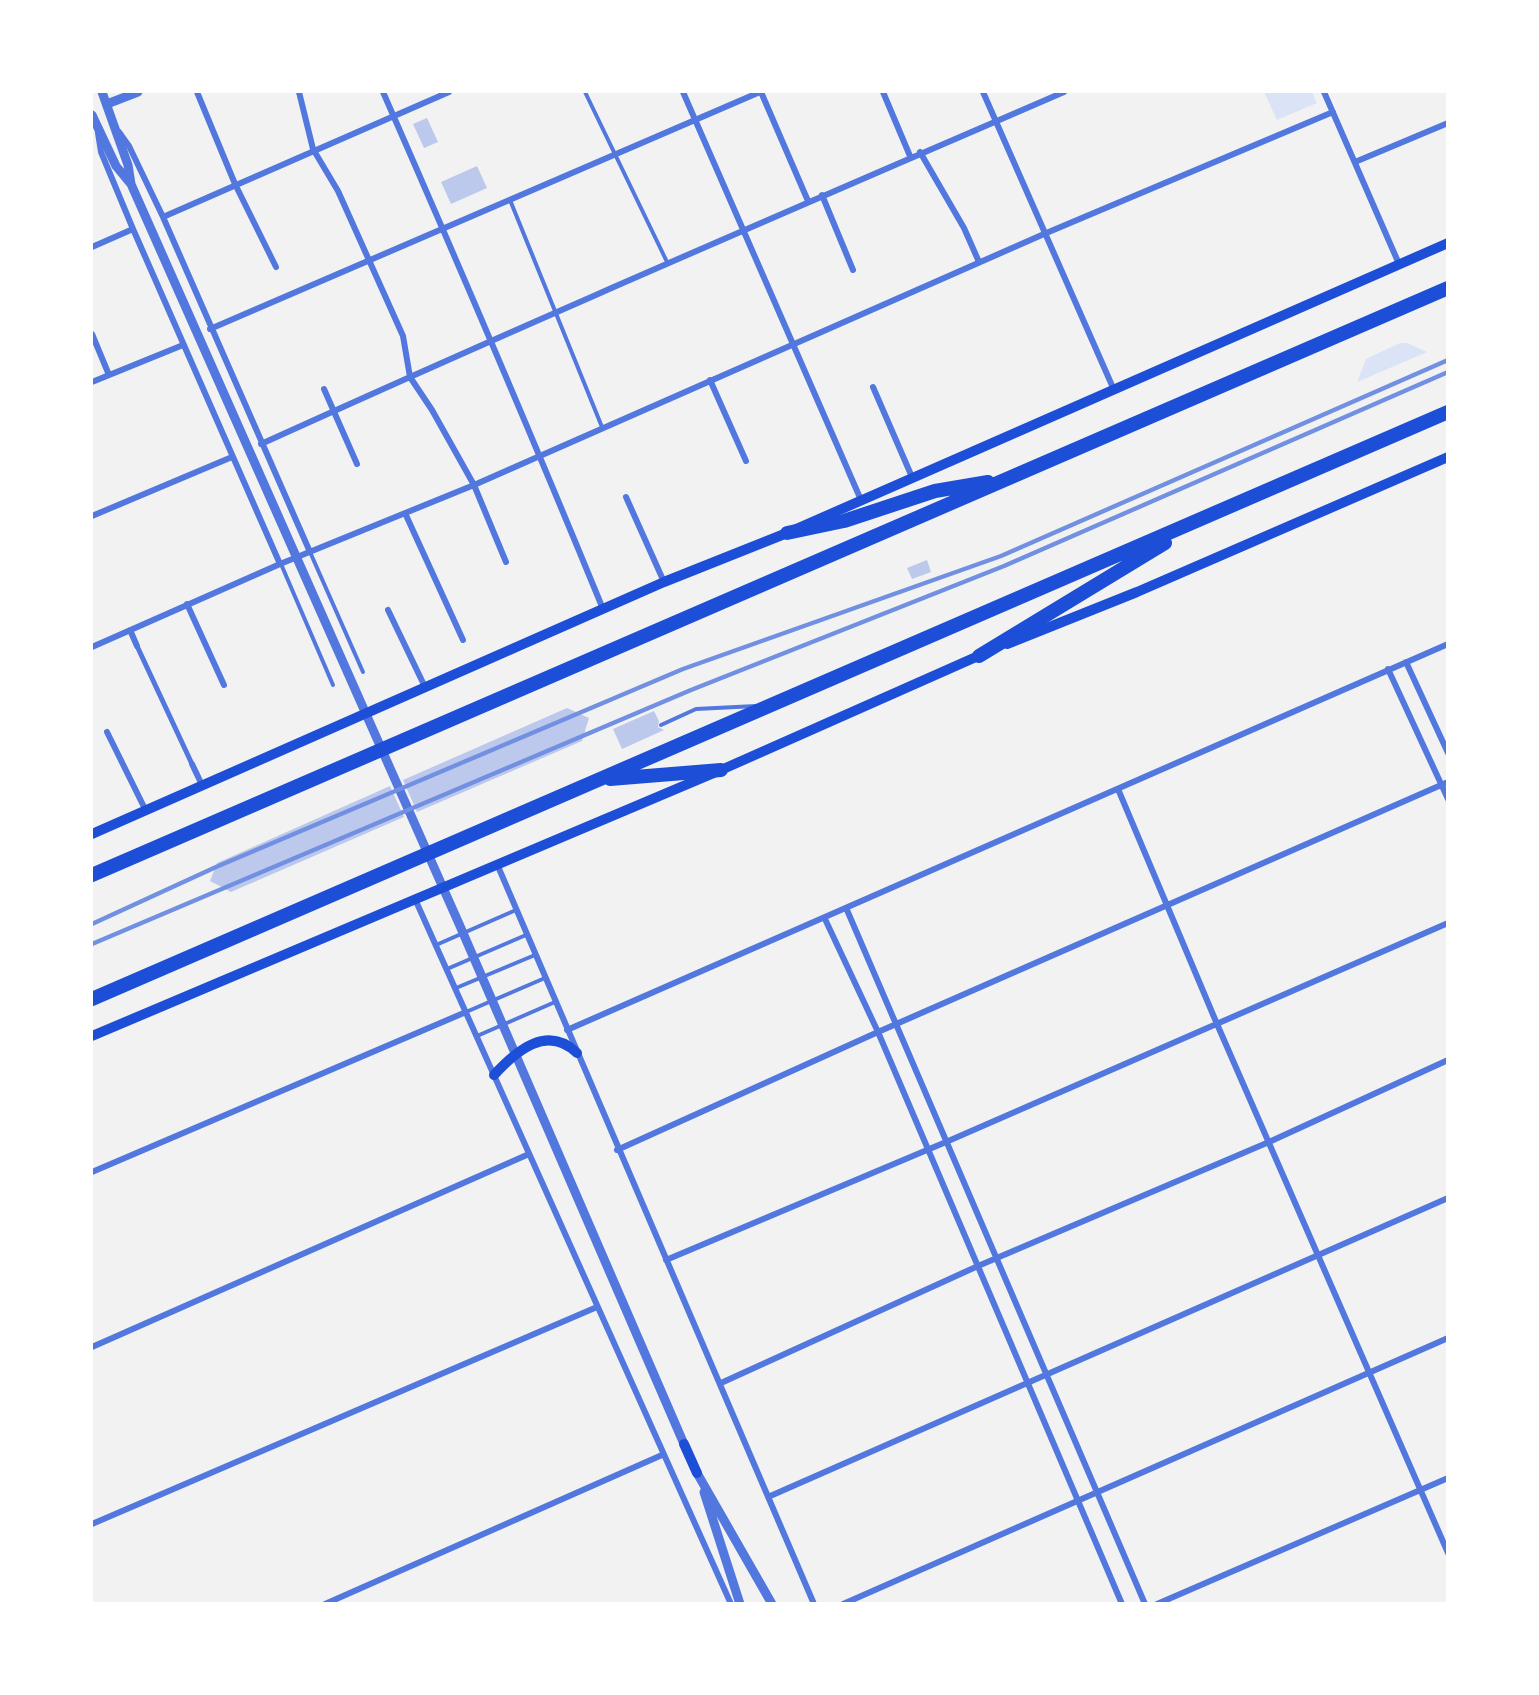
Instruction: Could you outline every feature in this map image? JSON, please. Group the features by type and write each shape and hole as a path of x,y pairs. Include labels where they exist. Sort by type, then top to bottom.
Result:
{"highway":[{"path":"92,875 1448,288"},
{"path":"92,999 1448,412"},
{"path":"787,533 844,521 935,491 1010,478"},
{"path":"979,656 1213,514"},
{"path":"598,780 721,770"}],"main road":[{"path":"92,834 664,582 787,533 1448,243"},
{"path":"92,1036 721,770 979,656 1137,592 1448,457"},
{"path":"494,1075 512,1055 532,1044 551,1040 566,1043 577,1053"},
{"path":"684,1444 698,1473"}],"street":[{"path":"102,92 128,165 131,184 137,199 460,926 684,1444"},
{"path":"107,104 138,92"},
{"path":"197,92 235,184 276,267"},
{"path":"299,92 314,149 338,191 403,336 410,377 432,410 474,485 506,562"},
{"path":"383,92 488,341 540,455 603,609"},
{"path":"163,217 448,92"},
{"path":"683,92 861,500"},
{"path":"210,329 760,92 808,201"},
{"path":"883,92 910,156"},
{"path":"983,92 1114,390"},
{"path":"261,444 488,341 743,233 808,201 910,156 1064,92"},
{"path":"1324,92 1398,264"},
{"path":"92,647 280,564 474,485 979,262 1333,112"},
{"path":"92,115 116,166 131,184"},
{"path":"1355,162 1448,123"},
{"path":"115,126 129,146 163,217 210,329 310,552"},
{"path":"97,127 101,152 133,229 280,564"},
{"path":"920,152 964,228 979,262"},
{"path":"822,195 853,270"},
{"path":"92,247 133,229"},
{"path":"92,334 109,375"},
{"path":"92,382 183,345"},
{"path":"710,380 746,461"},
{"path":"873,387 912,477"},
{"path":"324,389 357,464"},
{"path":"92,516 232,457"},
{"path":"626,497 664,582"},
{"path":"405,513 463,640"},
{"path":"187,604 224,685"},
{"path":"388,610 425,687"},
{"path":"130,630 202,785"},
{"path":"567,1030 847,910 1448,644"},
{"path":"1406,662 1448,753"},
{"path":"1388,669 1445,784 1448,799"},
{"path":"107,732 146,811"},
{"path":"617,1150 878,1032 1445,784"},
{"path":"1118,789 1217,1024 1448,1553"},
{"path":"497,864 617,1150 721,1383 814,1604"},
{"path":"415,898 662,1455 731,1604"},
{"path":"847,910 1144,1604"},
{"path":"825,919 878,1032 1122,1604"},
{"path":"666,1260 946,1142 1448,923"},
{"path":"92,1172 466,1012"},
{"path":"721,1383 978,1266 1269,1142 1448,1060"},
{"path":"92,1347 529,1154"},
{"path":"768,1497 1448,1198"},
{"path":"92,1524 597,1307"},
{"path":"843,1604 1448,1338"},
{"path":"325,1604 662,1455"},
{"path":"698,1473 741,1604"},
{"path":"698,1473 772,1604"},
{"path":"1157,1604 1448,1478"}],"lane":[{"path":"585,92 668,265"},
{"path":"510,200 602,427"},
{"path":"310,552 363,672"},
{"path":"280,564 333,685"},
{"path":"661,725 696,710 774,705"},
{"path":"436,945 516,910"},
{"path":"447,969 526,934"},
{"path":"456,988 535,955"},
{"path":"466,1012 545,978"},
{"path":"477,1036 555,1002"}],"shaded area":[{"path":"1264,92 1312,92 1317,103 1277,120"},
{"path":"1400,343 1407,343 1427,352 1357,382 1366,359"}],"building":[{"path":"427,118 438,142 424,148 413,124"},
{"path":"477,166 487,188 451,204 441,182"},
{"path":"927,560 931,572 912,579 907,568"},
{"path":"567,708 589,718 582,741 417,812 403,780"},
{"path":"654,711 659,721 658,727 664,730 622,749 613,729"},
{"path":"390,786 404,817 231,892 210,881 217,863"}],"railway":[{"path":"92,924 216,867 683,669 1001,556 1448,360"},
{"path":"92,944 691,690 1004,566 1448,372"}]}
